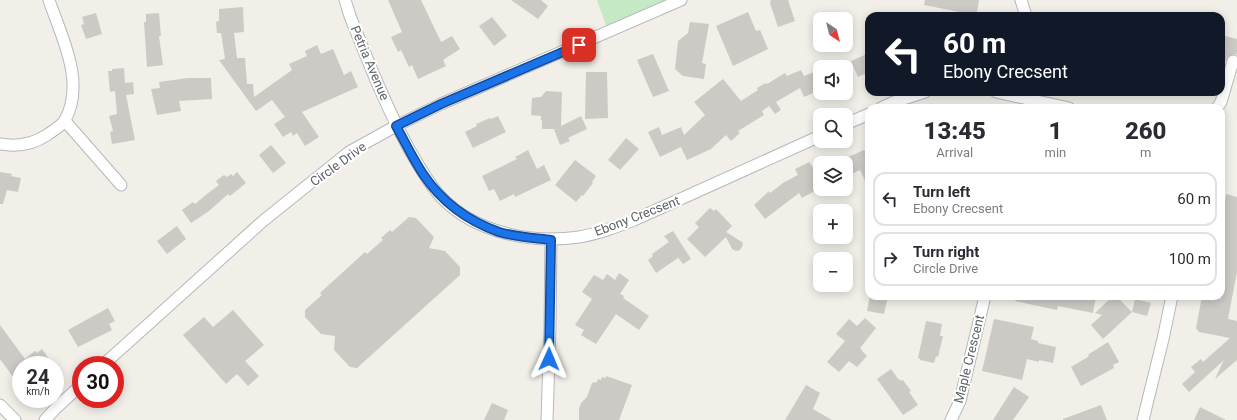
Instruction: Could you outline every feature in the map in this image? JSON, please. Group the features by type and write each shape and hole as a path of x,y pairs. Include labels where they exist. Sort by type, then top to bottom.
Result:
{"street":[{"path":"0,144 20,145 38,141 65,121 72,100 73,75 68,55 49,0"},
{"name":"Petria Avenue","path":"345,0 350,16 396,126"},
{"name":"Circle Drive","path":"113,356 263,221 349,152 396,126 441,104 681,0"},
{"path":"1021,0 1025,12"},
{"path":"1225,86 1233,61"},
{"path":"890,104 912,96"},
{"path":"1012,96 1049,104"},
{"path":"853,121 865,116"},
{"path":"65,121 121,185"},
{"name":"Ebony Crecsent","path":"396,126 423,174 442,197 460,212 476,222 500,232 524,237 551,240 580,237 608,230 634,220 813,139"},
{"path":"547,420 551,240"},
{"name":"Maple Crescent","path":"951,420 960,401 984,300"},
{"path":"1143,420 1171,300"},
{"path":"45,420 72,393"},
{"path":"0,405 15,420"}],"green space":[{"path":"597,0 681,0 608,31"}],"building":[{"path":"388,0 421,0 441,42 452,36 460,49 443,60 446,66 418,79 412,65 409,67 401,50 398,52 391,37 402,32"},
{"path":"511,0 541,0 548,6 538,19"},
{"path":"770,0 788,0 795,21 778,27"},
{"path":"925,0 979,0 977,12 960,12 924,5"},
{"path":"243,7 244,32 234,33 237,58 245,58 247,84 253,84 254,97 292,70 289,64 307,56 305,51 317,45 321,54 333,49 344,75 351,71 358,87 302,112 319,137 305,146 297,133 293,136 291,132 283,137 274,124 285,117 272,100 256,111 219,60 225,59 221,33 217,33 216,22 219,21 219,9"},
{"path":"748,12 756,31 760,30 768,49 733,66 716,26"},
{"path":"96,13 102,34 86,39 81,25 84,24 82,17"},
{"path":"159,13 161,36 159,36 163,65 147,67 144,22 146,22 146,14"},
{"path":"492,17 507,36 494,46 479,26"},
{"path":"690,22 709,24 702,63 706,64 704,79 683,76 675,69 678,41 688,33"},
{"path":"1225,36 1237,39 1237,54 1228,56 1225,62"},
{"path":"653,54 669,91 653,97 637,60"},
{"path":"865,55 865,74 858,77 853,66 853,60"},
{"path":"124,68 125,83 133,82 134,94 126,95 135,140 112,144 110,132 113,131 109,116 117,114 115,91 110,92 108,71 112,71 112,69"},
{"path":"801,70 804,76 813,73 813,93 804,97 800,88 776,102 781,110 775,114 769,106 762,111 764,115 738,131 740,133 731,141 726,135 711,149 687,160 681,147 660,157 648,132 659,127 662,135 681,127 684,135 705,115 694,102 723,79 741,101 758,90 757,88 766,83 767,84 785,73 787,76"},
{"path":"586,72 607,72 608,118 585,119"},
{"path":"188,78 211,78 212,99 179,101 181,111 157,115 151,89 160,88 159,82"},
{"path":"546,91 562,92 561,126 581,116 587,129 568,138 570,141 560,145 554,129 542,129 541,116 531,115 532,98 541,97"},
{"path":"498,116 506,132 473,148 465,132 477,126 476,124"},
{"path":"626,138 639,149 620,170 608,160"},
{"path":"271,145 286,163 273,173 259,155"},
{"path":"528,150 537,169 544,165 551,180 515,197 514,194 500,201 494,189 489,191 482,176 517,159 515,157"},
{"path":"864,150 865,151 865,181 860,170 853,174 853,156 850,156"},
{"path":"575,160 596,176 592,182 593,183 583,196 582,195 576,202 555,185"},
{"path":"809,162 813,168 813,192 802,198 799,193 765,219 754,205 769,191 770,193 783,183 798,175 795,169"},
{"path":"0,172 12,174 11,176 21,178 18,192 7,190 3,204 0,204"},
{"path":"237,172 246,183 230,196 228,194 209,211 191,223 182,210 193,202 195,204 219,185 216,181 224,175 227,177 231,174 233,176"},
{"path":"1226,194 1237,197 1237,272 1228,319 1237,321 1237,360 1215,379 1224,360 1189,392 1182,384 1195,372 1191,367 1201,359 1203,362 1230,338 1199,332 1196,328 1201,300 1225,300"},
{"path":"710,208 714,211 716,209 732,226 726,232 742,242 743,245 740,250 736,251 732,249 726,237 705,257 687,239 699,227 695,223"},
{"path":"409,217 416,218 434,237 429,248 445,251 460,267 460,275 357,368 350,367 334,350 335,336 321,334 305,317 305,310 322,295 320,293 365,252 367,254 383,240 381,238 390,230 392,232"},
{"path":"177,226 186,239 167,254 157,241"},
{"path":"673,231 691,259 683,264 677,256 678,258 656,273 648,260 653,256 652,254 669,242 664,236"},
{"path":"619,273 629,280 620,294 624,296 623,298 649,316 639,330 616,314 596,344 581,335 584,330 575,325 592,299 582,292 594,275 603,280 607,274 615,280"},
{"path":"869,300 887,300 884,314 867,311"},
{"path":"1095,300 1093,313 1058,306 1057,310 1015,301"},
{"path":"1109,300 1120,300 1132,312 1103,339 1091,325 1102,315 1095,313"},
{"path":"1135,300 1151,303 1147,316 1132,312"},
{"path":"108,308 115,321 109,324 112,330 78,347 68,330"},
{"path":"233,310 264,345 245,361 259,376 248,386 237,374 226,384 183,335 204,317 213,327"},
{"path":"865,318 876,328 860,348 867,356 857,367 849,361 839,372 827,362 845,341 836,334 849,319 857,326"},
{"path":"994,319 1034,327 1031,339 1038,341 1038,343 1056,347 1053,363 1027,359 1022,380 982,371"},
{"path":"926,321 942,324 940,336 943,336 938,357 936,356 934,363 920,360 918,358"},
{"path":"0,325 23,356 12,356 12,376 0,359"},
{"path":"1108,342 1119,362 1113,365 1114,368 1081,386 1071,367 1088,357 1089,354"},
{"path":"42,349 47,356 29,356 35,351 37,353"},
{"path":"891,369 899,380 903,380 911,391 909,392 918,405 903,415 877,379"},
{"path":"606,376 632,385 619,420 579,420 579,409 581,403 587,397 592,383 597,382 598,379 601,380 602,377 606,378"},
{"path":"806,385 820,393 813,409 832,420 785,420"},
{"path":"1014,387 1029,397 1013,420 993,420"},
{"path":"492,403 508,410 504,420 484,420"},
{"path":"1101,405 1107,420 1063,420 1063,419"},
{"path":"1200,407 1226,420 1194,420"}],"route":[{"path":"549,359 551,240 524,237 500,232 476,222 460,212 442,197 423,174 396,126 441,104 579,45"}]}
